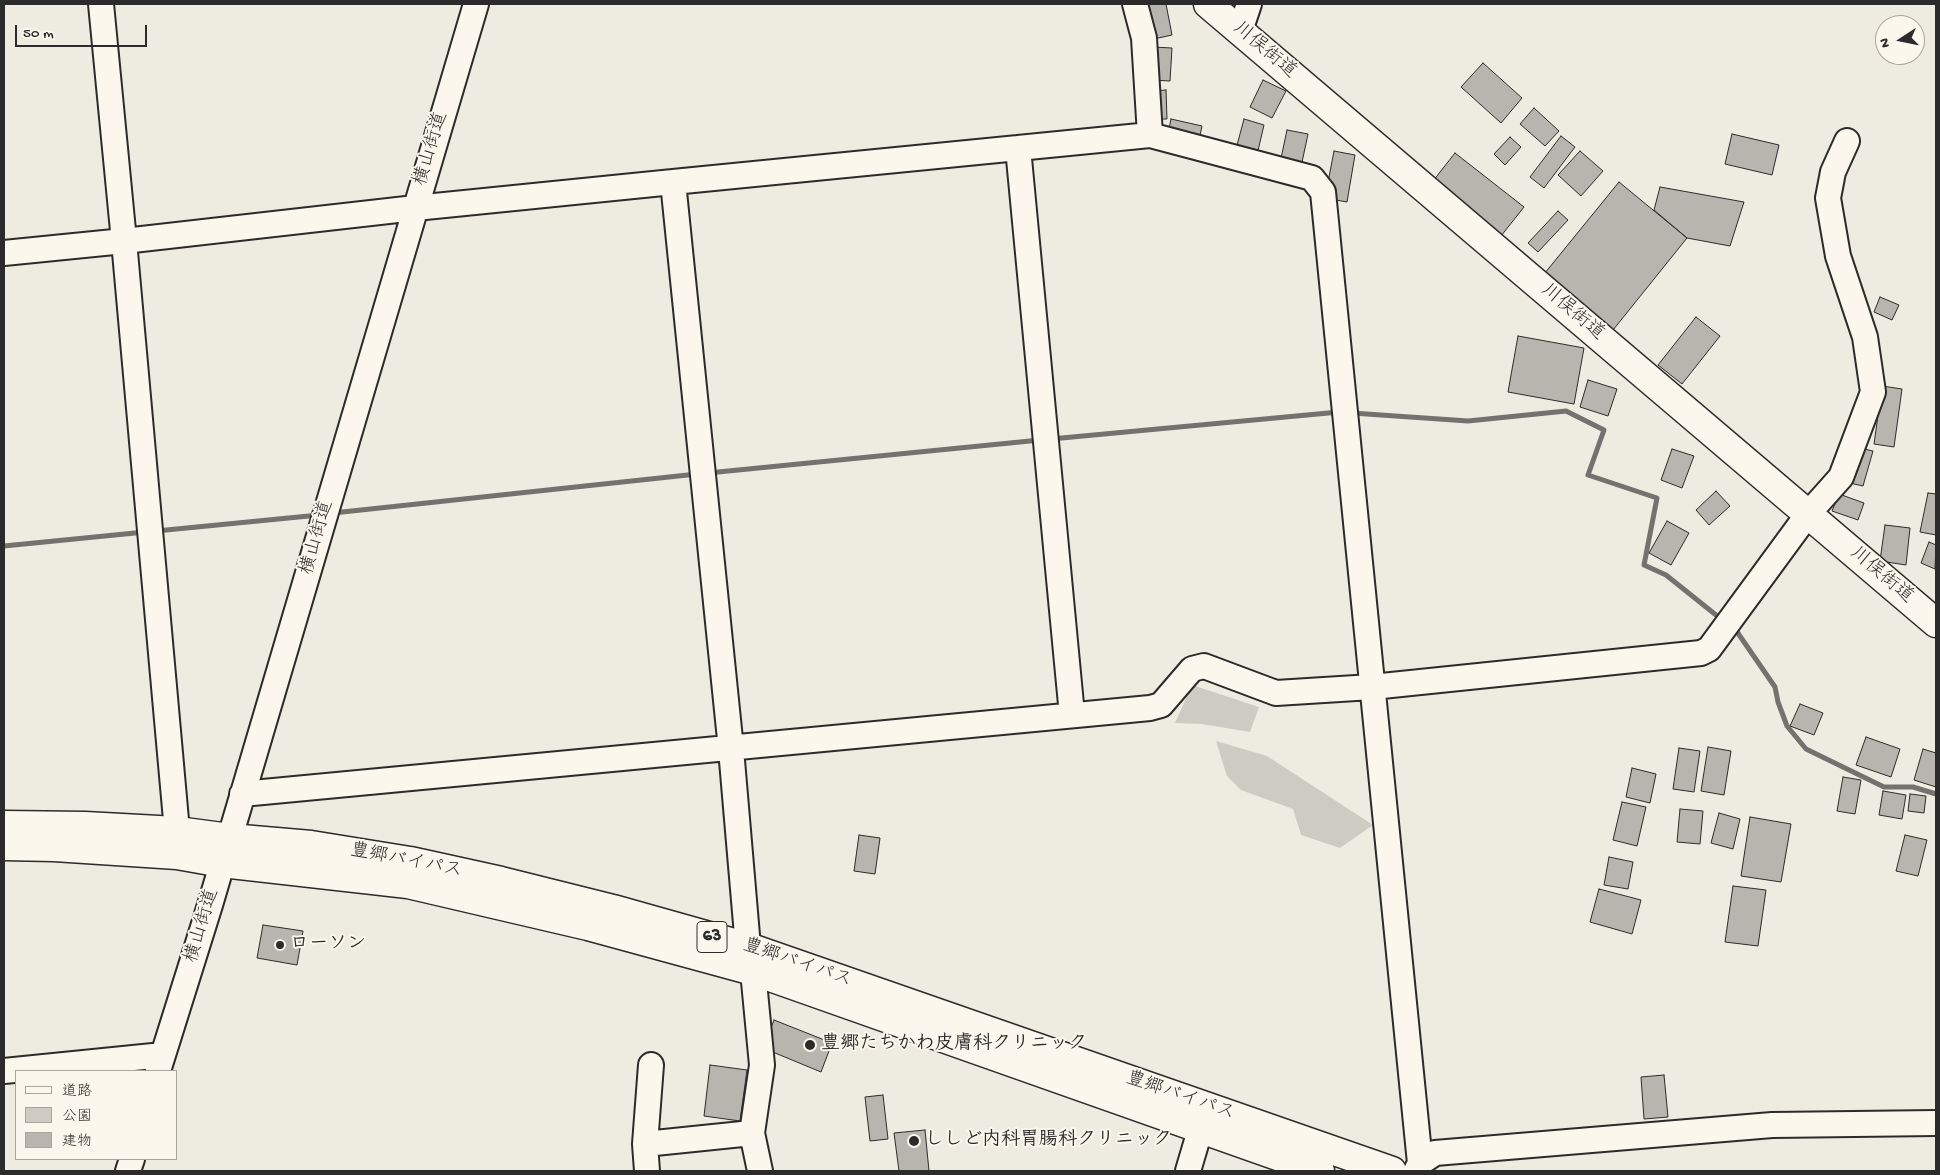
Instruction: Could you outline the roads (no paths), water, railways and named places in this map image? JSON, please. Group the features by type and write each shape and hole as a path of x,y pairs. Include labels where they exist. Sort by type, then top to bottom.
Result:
{"main road":[{"name":"川俣街道","path":"1208,4 1936,623"},
{"name":"豊郷バイパス","path":"4,825 85,826 226,851 408,884 579,924 751,959 1204,1118 1392,1171"},
{"name":"豊郷バイパス","path":"4,846 177,843"},
{"name":"豊郷バイパス","path":"1204,1118 1320,1171"}],"street":[{"path":"101,4 177,843"},
{"name":"横山街道","path":"161,1063 226,851 476,4"},
{"path":"1135,4 1144,38 1150,135"},
{"path":"1240,31 1249,4"},
{"path":"4,253 124,242 415,208 1150,135 1312,178 1323,192 1418,1167"},
{"path":"242,794 1150,708 1161,705 1192,669 1204,666 1276,693 1372,687 1701,653 1709,648 1808,514 1841,477 1873,392 1865,337 1838,256 1828,198 1833,172 1847,141"},
{"path":"1018,148 1072,715"},
{"path":"673,182 762,1065 752,1133 760,1171"},
{"path":"24,1070 161,1063"},
{"path":"647,1171 645,1144 651,1065"},
{"path":"1188,1171 1204,1118"},
{"path":"1418,1167 1435,1154 1772,1125 1936,1123"},
{"path":"645,1144 752,1133"}],"waterway":[{"path":"1352,413 1468,421 1566,411 1604,430 1588,475 1657,498 1644,565 1666,575 1721,619"},
{"path":"1051,439 1339,412"},
{"path":"708,473 1040,440"},
{"path":"333,513 697,474"},
{"path":"156,531 319,515"},
{"path":"4,546 145,532"},
{"path":"1733,626 1775,687 1778,702 1787,726 1806,749 1884,787 1913,787 1936,794"}],"place":[{"name":"ローソン","path":"280,945"},
{"name":"豊郷たちかわ皮膚科クリニック","path":"810,1045"},
{"name":"ししど内科胃腸科クリニック","path":"914,1141"}]}
